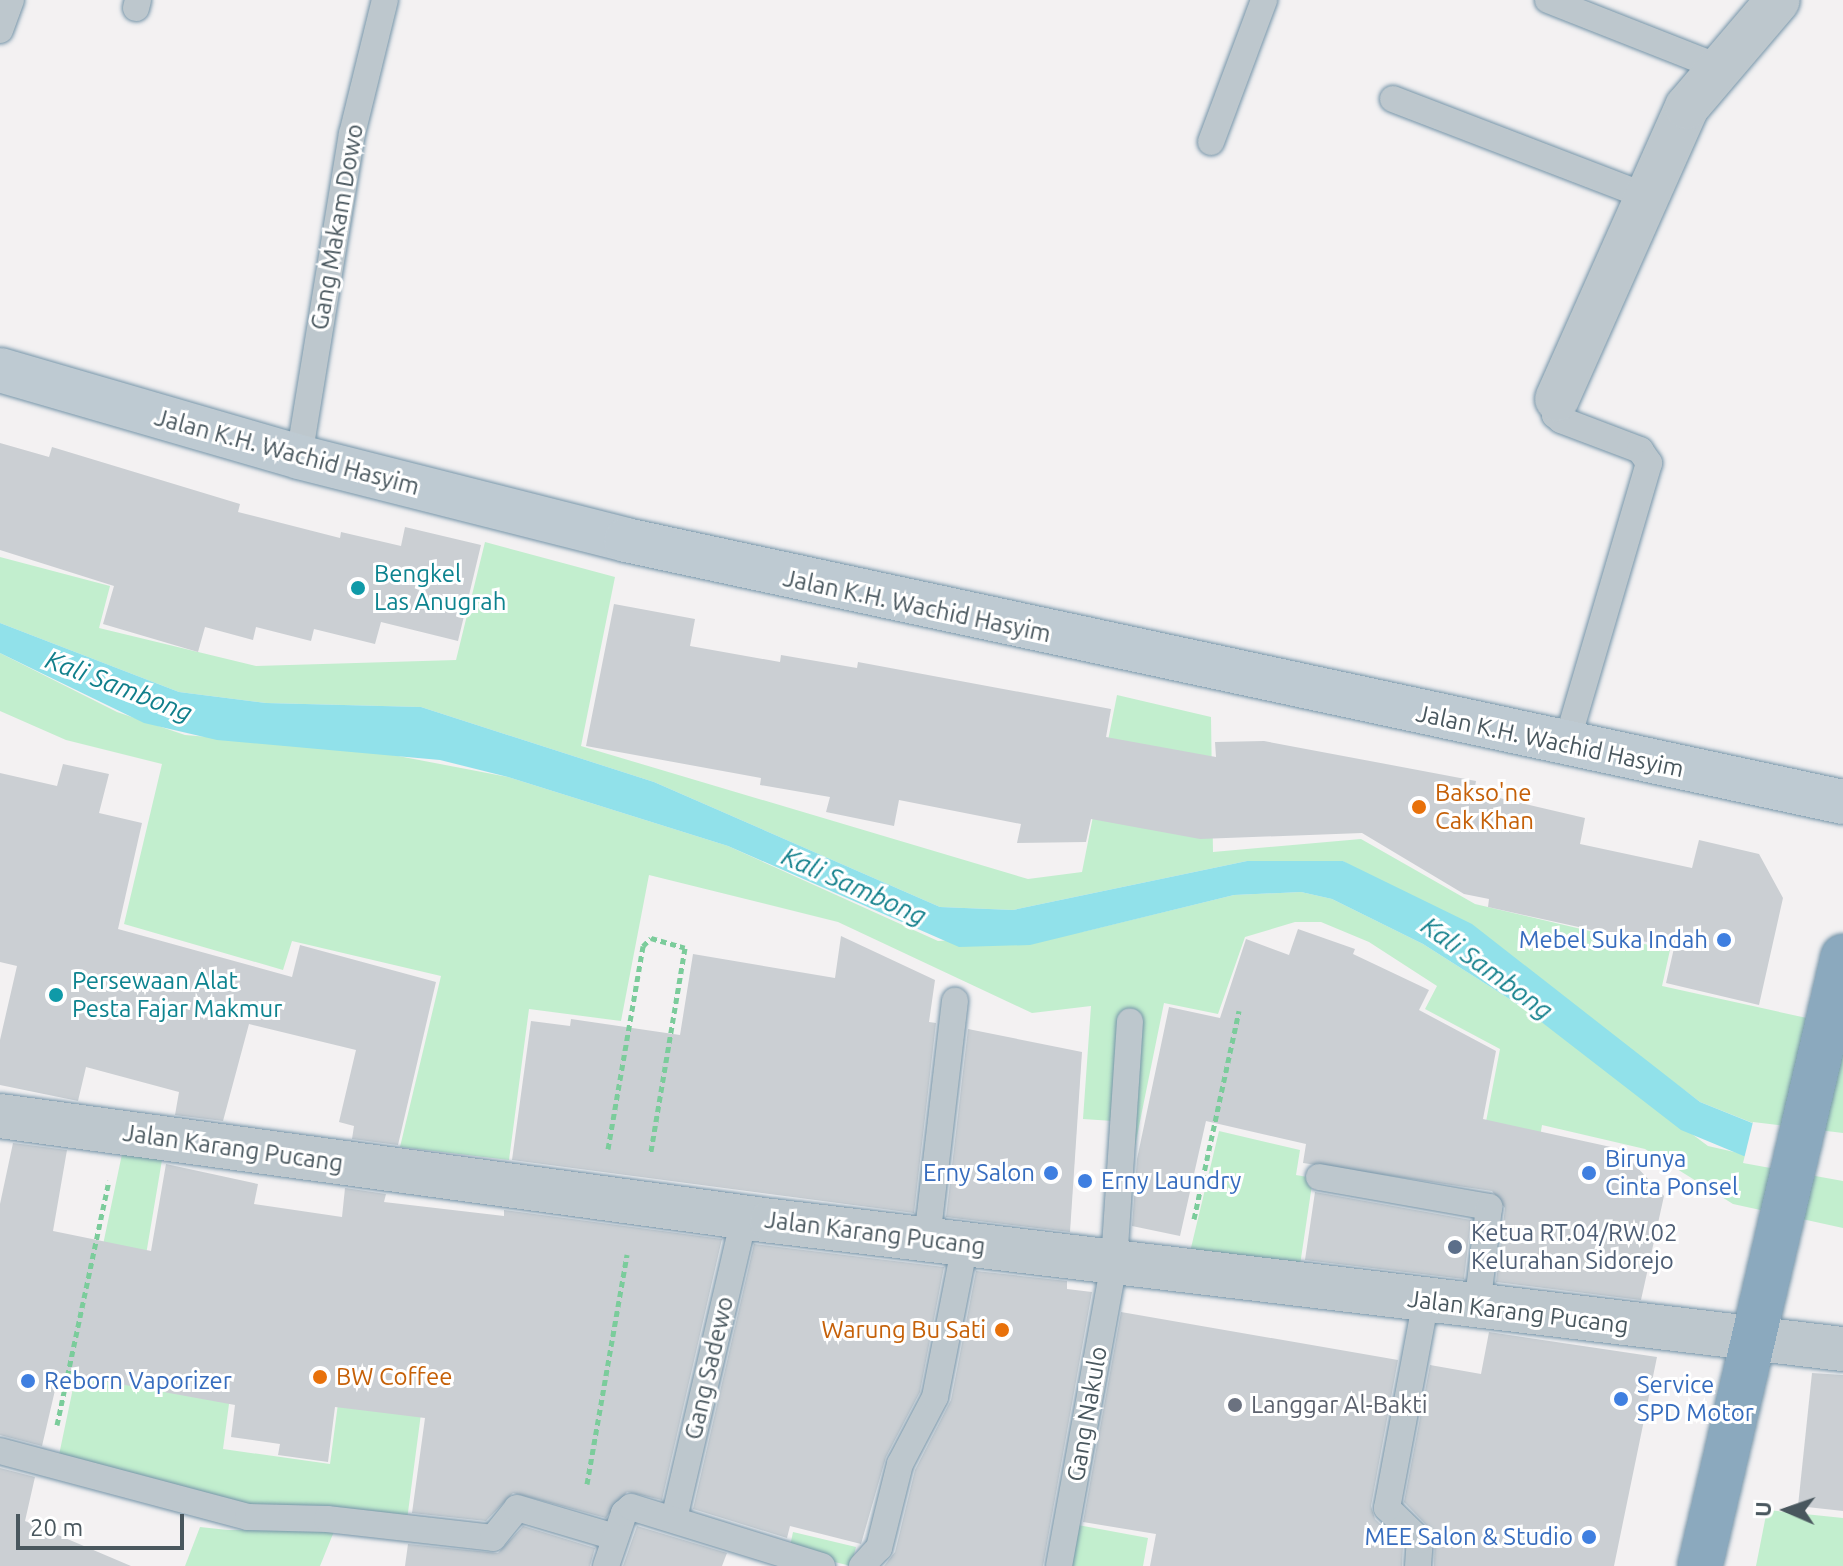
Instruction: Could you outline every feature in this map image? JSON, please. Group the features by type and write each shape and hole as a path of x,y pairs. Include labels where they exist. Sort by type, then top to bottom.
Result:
{"highway":[{"path":"1700,1566 1839,969"}],"street":[{"path":"1557,399 1687,107 1723,69 1778,0"},
{"name":"Jalan K.H. Wachid Hasyim","path":"0,370 299,457 912,606 1843,802"},
{"name":"Jalan Karang Pucang","path":"1,1120 744,1217 1843,1349"}],"lane":[{"path":"0,30 11,0"},
{"name":"Gang Makam Dowo","path":"299,457 352,134 385,0"},
{"path":"1211,142 1264,0"},
{"path":"1548,0 1723,69"},
{"path":"1393,99 1646,196"},
{"path":"1557,399 1555,415 1561,420 1640,450 1649,463 1566,745"},
{"path":"862,1566 879,1548 900,1464 935,1397 946,1242 955,1001"},
{"name":"Gang Nakulo","path":"1059,1566 1114,1262 1130,1022"},
{"path":"1319,1177 1489,1207 1477,1307"},
{"name":"Gang Sadewo","path":"674,1519 744,1217"},
{"path":"1418,1566 1420,1540 1392,1515 1388,1498 1426,1300"},
{"path":"0,1451 248,1517 327,1519 493,1538 517,1508 615,1537"},
{"path":"606,1566 627,1508 637,1508 822,1566"}],"path":[{"path":"616,1155 608,1146 644,942 680,943 685,951 650,1161 638,1159"},
{"path":"1183,1270 1239,1011"},
{"path":"48,1465 119,1133"},
{"path":"636,1202 587,1486 637,1508"}],"green space":[{"path":"485,542 615,577 581,746 1028,879 1082,872 1117,695 1211,717 1213,852 1361,839 1475,904 1670,950 1662,986 1843,1026 1843,1137 1778,1133 1700,1102 1601,1027 1343,861 1247,861 1013,910 940,907 654,782 421,707 266,703 179,692 0,623 0,557 110,586 99,628 256,666 456,660"},
{"path":"0,653 117,712 185,735 372,751 508,777 728,846 938,941 1082,932 1234,895 1301,892 1332,899 1423,944 1522,1007 1708,1146 1843,1177 1843,1228 1733,1204 1645,1149 1542,1125 1539,1143 1484,1132 1500,1049 1425,1009 1437,986 1369,942 1321,922 1295,922 1245,937 1218,1014 1164,1003 1122,1210 1113,1121 1083,1119 1091,1006 1032,1013 838,922 649,875 621,1021 529,1009 509,1160 400,1147 441,976 292,941 283,970 124,924 162,764 66,740 0,711"},
{"path":"1219,1131 1300,1150 1296,1175 1313,1178 1300,1265 1190,1252"},
{"path":"122,1154 162,1160 134,1326 237,1344 223,1449 330,1464 339,1396 422,1406 407,1520 257,1508 59,1455"},
{"path":"1767,1510 1843,1518 1843,1566 1756,1566"},
{"path":"1078,1525 1148,1538 1143,1566 1071,1566"},
{"path":"200,1527 228,1530 335,1529 320,1566 185,1566"},
{"path":"793,1532 856,1547 851,1566 789,1551"}],"water":[{"name":"Kali Sambong","path":"0,623 179,692 266,703 421,707 654,782 940,907 1013,910 1247,861 1343,861 1472,924 1700,1102 1777,1133 1775,1169 1681,1130 1522,1007 1423,944 1332,899 1301,892 1234,895 1030,945 959,947 728,846 508,777 440,760 217,740 144,723 0,653"}],"pier":[{"path":"1753,1122 1843,1133 1843,1181 1743,1163"}],"building":[{"path":"0,443 49,457 52,447 240,504 238,512 340,538 341,532 401,546 405,527 481,545 458,641 381,622 375,644 314,629 311,641 256,627 253,640 205,627 198,652 103,624 114,586 0,550"},
{"path":"614,604 695,619 690,646 780,662 781,655 857,668 858,662 1111,709 1106,737 1216,757 1215,742 1264,741 1476,781 1474,792 1585,818 1580,844 1692,868 1699,840 1759,854 1783,898 1759,1005 1666,983 1674,948 1488,907 1489,899 1464,894 1362,833 1200,839 1091,819 1086,842 1017,843 1021,824 899,800 894,826 826,812 830,797 760,785 761,778 586,746"},
{"path":"63,764 109,774 99,813 142,823 118,929 292,977 300,945 436,982 398,1145 352,1139 354,1126 339,1122 356,1050 249,1024 223,1121 175,1115 179,1092 86,1067 78,1101 0,1085 0,1040 17,966 0,962 0,773 57,786"},
{"path":"1298,929 1355,949 1353,954 1429,990 1419,1010 1496,1051 1483,1119 1620,1149 1664,1196 1641,1300 1496,1282 1505,1208 1492,1191 1303,1163 1306,1144 1206,1121 1180,1236 1132,1226 1137,1159 1169,1007 1220,1018 1246,939 1289,955"},
{"path":"841,936 935,980 929,1022 936,1023 914,1213 512,1160 531,1021 570,1026 571,1019 680,1035 693,954 835,978"},
{"path":"968,1029 1082,1052 1070,1232 946,1217"},
{"path":"13,1143 67,1150 53,1231 151,1251 166,1164 258,1184 254,1204 342,1217 345,1188 386,1194 384,1202 504,1216 504,1210 722,1239 662,1500 627,1492 606,1518 513,1493 486,1521 412,1513 425,1418 335,1407 328,1462 278,1455 280,1444 231,1437 235,1405 59,1373 42,1446 0,1435 0,1204"},
{"path":"1315,1192 1471,1220 1464,1279 1305,1260"},
{"path":"754,1244 944,1267 920,1392 886,1457 861,1544 790,1526 787,1538 693,1509"},
{"path":"976,1271 1067,1281 1067,1289 1092,1292 1043,1566 884,1566 895,1552 915,1470 951,1400"},
{"path":"1121,1312 1398,1360 1371,1506 1375,1519 1403,1546 1402,1566 1150,1566 1156,1534 1083,1522"},
{"path":"1489,1332 1657,1357 1614,1566 1434,1566 1435,1534 1404,1502 1430,1365 1481,1374"},
{"path":"1812,1373 1843,1375 1843,1511 1798,1506"},
{"path":"0,1468 35,1477 25,1521 131,1566 0,1566"},
{"path":"523,1526 595,1548 590,1566 405,1566 408,1544 498,1553"},
{"path":"637,1526 727,1553 722,1566 623,1566"}],"place":[{"name":"Bengkel Las Anugrah","path":"358,588"},
{"name":"Bakso'ne Cak Khan","path":"1419,807"},
{"name":"Mebel Suka Indah","path":"1724,940"},
{"name":"Persewaan Alat Pesta Fajar Makmur","path":"56,995"},
{"name":"Erny Salon","path":"1051,1173"},
{"name":"Birunya Cinta Ponsel","path":"1589,1173"},
{"name":"Erny Laundry","path":"1085,1181"},
{"name":"Ketua RT.04/RW.02 Kelurahan Sidorejo","path":"1455,1247"},
{"name":"Warung Bu Sati","path":"1002,1330"},
{"name":"BW Coffee","path":"320,1377"},
{"name":"Reborn Vaporizer","path":"28,1381"},
{"name":"Service SPD Motor","path":"1621,1399"},
{"name":"Langgar Al-Bakti","path":"1235,1405"},
{"name":"MEE Salon & Studio","path":"1589,1537"}]}
